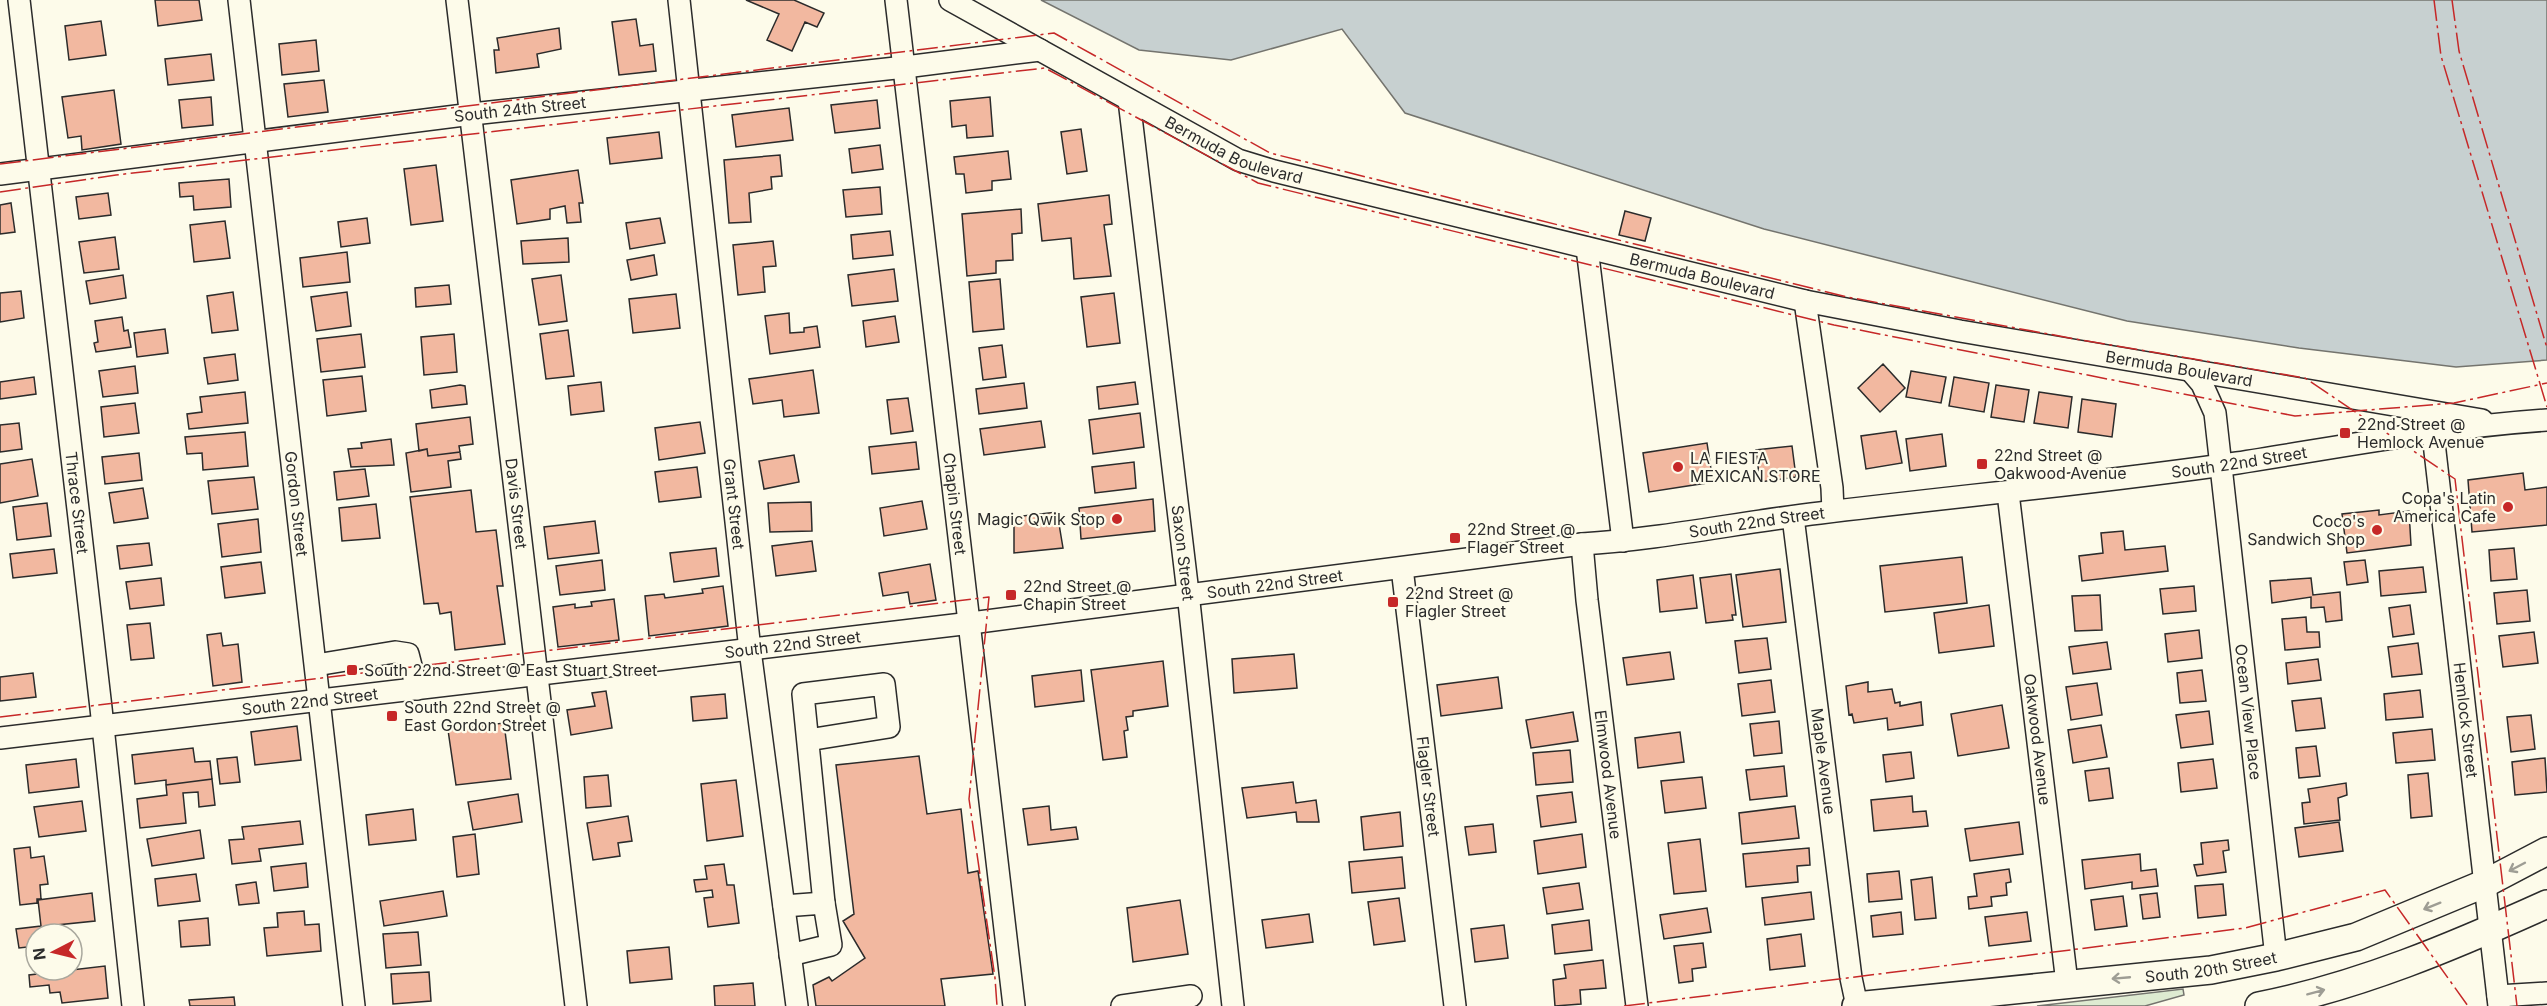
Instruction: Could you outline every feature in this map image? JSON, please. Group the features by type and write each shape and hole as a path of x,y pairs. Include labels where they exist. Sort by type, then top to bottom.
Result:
{"main road":[{"name":"South 20th Street","path":"1856,1006 2211,970 2276,957 2356,937 2486,883 2547,851"},
{"path":"2273,1005 2362,979 2491,930 2547,904"}],"street":[{"name":"Thrace Street","path":"19,0 40,169 133,1006"},
{"name":"Gordon Street","path":"239,0 321,701 354,1006"},
{"name":"Davis Street","path":"458,0 576,1006"},
{"name":"Grant Street","path":"679,0 750,650 797,1006"},
{"name":"Chapin Street","path":"896,0 971,622 1014,1006"},
{"name":"Bermuda Boulevard","path":"950,0 1238,160 1274,171 1805,301 1960,331 2499,423"},
{"name":"South 24th Street","path":"0,174 472,114 1040,50"},
{"name":"Saxon Street","path":"1129,100 1188,593 1233,1006"},
{"path":"1587,248 1623,541"},
{"path":"1805,301 1832,488 1833,511"},
{"name":"Ocean View Place","path":"2190,370 2202,384 2215,413 2219,465 2276,957"},
{"name":"South 22nd Street","path":"0,738 750,650 1188,593 1582,544 1623,541 1833,511 2008,493 2219,465 2499,423 2547,420"},
{"name":"Hemlock Street","path":"2433,434 2499,1001"},
{"name":"Oakwood Avenue","path":"2008,493 2067,983"},
{"name":"Maple Avenue","path":"1793,517 1856,1006"},
{"name":"Elmwood Avenue","path":"1582,544 1637,1006"},
{"name":"Flagler Street","path":"1402,568 1455,1006"},
{"path":"316,665 394,652 408,654 417,689"},
{"path":"790,954 831,945 824,903 808,740"},
{"path":"784,906 824,903"},
{"path":"2499,1001 2547,993"},
{"path":"1122,1006 1191,996"}],"green space":[{"path":"2183,989 2184,995 2145,1006 2037,1006"}],"shaded area":[{"path":"1041,0 2547,0 2547,360 2456,367 2299,348 2127,321 1764,229 1405,113 1342,29 1231,60 1139,50"}],"building":[{"path":"155,0 199,0 202,20 158,26"},
{"path":"746,0 794,0 824,13 817,27 805,22 792,51 767,40 779,14"},
{"path":"636,19 640,46 653,44 656,71 619,75 612,22"},
{"path":"101,21 106,55 69,60 65,26"},
{"path":"559,28 561,49 537,54 539,67 496,73 494,50 499,50 497,38"},
{"path":"316,40 319,71 282,75 279,44"},
{"path":"211,54 214,80 168,85 165,59"},
{"path":"324,80 328,112 288,117 284,84"},
{"path":"114,90 121,144 82,150 81,136 68,138 62,97"},
{"path":"211,97 213,125 182,128 179,100"},
{"path":"990,97 993,136 967,138 966,125 952,127 950,101"},
{"path":"877,100 880,128 835,133 831,105"},
{"path":"789,108 793,140 736,147 732,115"},
{"path":"1081,129 1087,171 1067,174 1061,132"},
{"path":"659,132 662,158 610,164 607,138"},
{"path":"880,145 883,169 852,173 849,149"},
{"path":"1008,151 1011,179 992,181 992,190 966,193 964,174 956,174 954,157"},
{"path":"780,155 782,176 771,177 772,189 749,193 751,222 729,223 724,160"},
{"path":"436,165 443,221 411,225 404,169"},
{"path":"578,170 583,203 579,203 581,222 567,223 565,206 550,209 550,219 517,224 511,180"},
{"path":"229,179 231,207 194,210 193,196 180,197 179,183"},
{"path":"880,187 882,214 846,217 843,190"},
{"path":"108,193 111,215 79,219 76,197"},
{"path":"1109,195 1112,224 1104,225 1111,276 1074,279 1071,238 1042,241 1038,204"},
{"path":"11,203 15,232 0,234 0,205"},
{"path":"1021,209 1022,233 1012,234 1013,260 996,261 996,273 967,276 962,214"},
{"path":"1625,211 1651,218 1645,241 1619,235"},
{"path":"367,218 370,243 341,247 338,222"},
{"path":"660,218 665,243 630,249 626,223"},
{"path":"225,221 230,258 194,262 190,225"},
{"path":"890,231 893,255 853,259 851,235"},
{"path":"115,237 119,269 84,273 79,242"},
{"path":"568,238 569,262 523,264 521,241"},
{"path":"773,241 776,266 763,267 765,292 738,295 733,245"},
{"path":"347,252 350,282 303,287 300,258"},
{"path":"654,255 657,275 631,280 627,260"},
{"path":"894,269 898,301 852,306 848,275"},
{"path":"123,275 126,298 90,304 86,281"},
{"path":"561,275 567,321 539,325 532,279"},
{"path":"1000,279 1004,329 973,332 969,282"},
{"path":"449,285 451,304 416,307 415,288"},
{"path":"21,291 24,318 0,322 0,293"},
{"path":"233,292 238,330 212,333 207,296"},
{"path":"347,292 351,326 316,331 311,297"},
{"path":"1114,293 1120,343 1087,347 1081,297"},
{"path":"676,294 680,328 633,333 629,299"},
{"path":"789,313 790,333 804,332 804,328 817,326 820,347 770,354 765,316"},
{"path":"895,316 899,342 866,347 863,321"},
{"path":"122,317 124,331 128,330 131,347 96,352 94,343 98,342 95,321"},
{"path":"165,329 168,353 137,357 134,333"},
{"path":"568,330 574,376 546,379 540,334"},
{"path":"361,334 365,367 321,372 317,339"},
{"path":"454,334 457,372 424,375 421,337"},
{"path":"1002,345 1006,377 983,380 979,348"},
{"path":"235,354 238,380 208,384 204,358"},
{"path":"1883,364 1905,388 1880,412 1858,388"},
{"path":"135,366 138,393 103,397 99,371"},
{"path":"813,370 819,413 784,417 782,400 753,404 749,379"},
{"path":"1911,371 1946,377 1941,403 1906,397"},
{"path":"362,376 366,411 327,416 323,380"},
{"path":"34,377 36,394 0,399 0,382"},
{"path":"1954,377 1989,383 1984,412 1949,406"},
{"path":"601,382 604,411 571,415 568,386"},
{"path":"1135,382 1138,404 1099,409 1097,387"},
{"path":"1024,383 1027,408 979,414 976,389"},
{"path":"1996,385 2029,390 2024,422 1991,417"},
{"path":"465,386 467,404 432,408 430,390"},
{"path":"245,392 248,423 189,429 187,414 202,412 200,397"},
{"path":"2039,392 2072,397 2068,428 2034,423"},
{"path":"908,398 913,431 891,434 887,400"},
{"path":"2082,399 2116,404 2112,437 2078,432"},
{"path":"135,403 139,433 104,437 101,407"},
{"path":"1140,413 1144,447 1093,454 1089,420"},
{"path":"470,417 473,444 459,446 460,452 428,456 427,449 419,451 416,424"},
{"path":"1041,421 1045,447 984,455 980,429"},
{"path":"700,422 705,453 659,460 655,428"},
{"path":"19,423 22,449 0,452 0,425"},
{"path":"1896,431 1902,463 1866,469 1861,436"},
{"path":"245,432 248,466 203,470 202,453 187,454 185,437"},
{"path":"1942,434 1946,466 1910,471 1906,439"},
{"path":"391,439 394,465 351,467 348,449 362,448 361,443"},
{"path":"916,442 919,469 872,474 869,447"},
{"name":"LA FIESTA MEXICAN STORE","path":"1707,443 1713,482 1649,492 1643,453"},
{"path":"1792,446 1796,477 1760,482 1756,450"},
{"path":"427,449 428,456 460,452 461,459 448,461 451,487 411,492 406,453"},
{"path":"139,453 142,480 105,484 102,457"},
{"path":"794,455 799,482 764,489 759,461"},
{"path":"32,459 38,496 0,503 0,464"},
{"path":"1134,462 1136,488 1095,493 1092,467"},
{"path":"697,467 701,497 659,502 655,472"},
{"path":"365,469 369,496 337,500 334,472"},
{"name":"Copa's Latin America Cafe","path":"2523,473 2525,490 2547,487 2547,525 2472,532 2468,480"},
{"path":"254,477 258,509 212,514 208,481"},
{"path":"143,488 148,518 114,523 109,493"},
{"path":"471,490 476,532 496,530 503,586 497,586 505,644 455,650 451,612 440,614 438,603 424,604 410,497"},
{"name":"Magic Qwik Stop","path":"1153,499 1155,531 1081,539 1079,508"},
{"path":"922,501 927,529 884,536 880,508"},
{"path":"811,502 812,531 770,532 768,503"},
{"path":"47,503 51,536 17,540 13,507"},
{"path":"376,504 380,538 342,541 339,508"},
{"name":"Coco's Sandwich Shop","path":"2379,510 2379,515 2409,511 2411,545 2347,553 2342,514"},
{"path":"1057,512 1063,548 1014,553 1014,517"},
{"path":"258,519 261,552 222,557 218,524"},
{"path":"595,521 599,553 548,559 544,527"},
{"path":"2123,531 2125,550 2165,546 2168,571 2082,581 2079,556 2103,553 2101,533"},
{"path":"812,541 816,571 776,576 772,546"},
{"path":"149,543 152,565 120,569 117,546"},
{"path":"716,548 719,576 674,582 670,553"},
{"path":"2514,548 2517,579 2491,581 2489,550"},
{"path":"54,549 57,573 13,578 10,554"},
{"path":"1962,557 1967,603 1885,612 1880,566"},
{"path":"602,560 605,590 560,595 556,566"},
{"path":"2365,560 2368,582 2347,585 2344,562"},
{"path":"261,562 265,593 225,598 221,567"},
{"path":"930,564 936,600 910,604 908,592 883,596 879,573"},
{"path":"2423,567 2426,592 2381,596 2379,571"},
{"path":"1780,569 1786,622 1743,627 1736,575"},
{"path":"1731,574 1736,615 1732,615 1733,620 1706,623 1700,578"},
{"path":"1693,575 1697,608 1660,612 1657,580"},
{"path":"161,578 164,605 130,609 126,582"},
{"path":"2311,578 2313,595 2340,592 2342,620 2326,622 2324,607 2311,608 2311,597 2272,603 2270,581"},
{"path":"723,586 728,626 649,636 645,596 664,594 665,598 703,593 702,589"},
{"path":"2194,586 2196,611 2163,614 2160,589"},
{"path":"2527,590 2530,621 2497,624 2494,593"},
{"path":"2100,595 2102,630 2075,631 2072,596"},
{"path":"614,599 619,640 558,647 553,607 575,604 575,608 592,606 591,602"},
{"path":"1989,605 1994,646 1939,653 1934,613"},
{"path":"2410,605 2414,634 2393,637 2389,608"},
{"path":"2306,617 2307,632 2319,632 2320,647 2285,650 2282,619"},
{"path":"150,623 154,658 131,660 127,625"},
{"path":"2199,630 2202,658 2168,662 2165,634"},
{"path":"2534,632 2538,663 2503,667 2499,636"},
{"path":"221,633 223,646 238,644 242,682 213,686 207,635"},
{"path":"1767,638 1771,669 1739,673 1735,641"},
{"path":"2107,642 2111,669 2073,674 2069,647"},
{"path":"2418,643 2422,674 2392,677 2388,647"},
{"path":"1670,652 1674,679 1627,685 1623,658"},
{"path":"1294,654 1297,688 1234,693 1232,659"},
{"path":"2318,659 2321,680 2288,684 2286,663"},
{"path":"1163,661 1168,706 1133,711 1133,716 1126,717 1128,730 1124,731 1127,757 1103,760 1091,670"},
{"path":"1081,670 1084,701 1035,707 1032,676"},
{"path":"2202,670 2206,701 2180,703 2177,673"},
{"path":"33,673 36,697 0,701 0,677"},
{"path":"1498,677 1502,708 1441,716 1437,685"},
{"path":"1771,680 1775,712 1742,716 1738,684"},
{"path":"1868,682 1868,692 1892,689 1895,703 1900,702 1900,706 1921,702 1923,725 1888,730 1887,718 1854,723 1852,714 1849,715 1846,686"},
{"path":"2097,683 2102,715 2071,720 2066,687"},
{"path":"2420,690 2423,717 2386,720 2384,694"},
{"path":"606,691 612,728 571,735 567,710 595,706 592,693"},
{"path":"725,694 727,718 693,721 691,697"},
{"path":"2321,698 2325,728 2296,731 2292,701"},
{"path":"2002,705 2009,748 1958,756 1951,714"},
{"path":"2209,711 2213,744 2181,748 2176,715"},
{"path":"1573,712 1578,741 1531,748 1526,720"},
{"path":"2531,715 2535,749 2511,752 2507,717"},
{"path":"1779,721 1782,753 1754,756 1750,724"},
{"path":"504,723 511,779 456,785 448,730"},
{"path":"2101,725 2107,757 2073,763 2068,730"},
{"path":"297,726 301,760 255,765 251,732"},
{"path":"2432,729 2435,760 2396,763 2393,733"},
{"path":"1680,732 1684,762 1638,768 1635,738"},
{"path":"2316,746 2320,776 2299,778 2296,748"},
{"path":"193,748 195,762 210,761 212,779 166,785 166,780 135,784 132,755"},
{"path":"1570,750 1573,782 1536,785 1533,753"},
{"path":"1911,752 1914,778 1886,782 1883,755"},
{"path":"919,756 927,814 961,809 968,873 978,871 993,974 941,979 945,1006 816,1006 813,985 829,977 832,981 865,958 843,921 854,914 836,765"},
{"path":"237,757 240,782 220,784 217,759"},
{"path":"2545,758 2547,792 2515,795 2512,762"},
{"path":"76,759 79,787 29,793 26,765"},
{"path":"2213,759 2217,788 2181,792 2178,763"},
{"path":"1784,766 1787,796 1750,800 1746,770"},
{"path":"2109,768 2113,798 2089,801 2085,771"},
{"path":"2428,773 2432,816 2411,818 2408,775"},
{"path":"608,775 611,806 586,808 584,777"},
{"path":"1702,777 1706,808 1665,813 1661,781"},
{"path":"212,779 215,805 199,807 198,792 183,793 186,823 140,828 137,799 167,795 166,785"},
{"path":"736,780 743,836 707,841 701,784"},
{"path":"1293,782 1296,803 1316,800 1319,822 1297,822 1296,812 1247,818 1242,788"},
{"path":"2346,783 2347,795 2338,798 2340,820 2304,824 2302,803 2310,802 2308,789"},
{"path":"1572,792 1576,822 1541,827 1537,796"},
{"path":"518,794 522,822 473,830 468,802"},
{"path":"1912,796 1913,812 1926,811 1928,826 1874,831 1871,800"},
{"path":"82,801 86,831 39,837 34,807"},
{"path":"1049,806 1051,830 1076,827 1078,839 1028,845 1023,809"},
{"path":"1795,806 1799,838 1742,844 1739,813"},
{"path":"413,809 416,840 369,845 366,815"},
{"path":"1400,812 1403,846 1364,850 1361,817"},
{"path":"628,816 632,841 618,843 620,856 593,860 587,823"},
{"path":"300,821 303,844 259,849 261,861 232,864 229,840 244,839 242,827"},
{"path":"2019,822 2023,854 1970,861 1965,829"},
{"path":"2339,822 2343,851 2299,857 2295,828"},
{"path":"1493,824 1496,852 1469,855 1465,827"},
{"path":"200,830 204,858 152,866 147,839"},
{"path":"475,834 479,874 457,877 453,837"},
{"path":"1582,834 1586,867 1538,874 1534,841"},
{"path":"1700,839 1706,891 1674,894 1668,843"},
{"path":"2228,840 2229,850 2223,851 2226,872 2197,876 2194,865 2203,864 2201,843"},
{"path":"30,847 31,858 44,856 48,884 40,885 41,899 37,899 37,903 20,905 14,849"},
{"path":"1809,848 1810,865 1797,866 1798,882 1746,887 1743,854"},
{"path":"2140,854 2141,871 2156,869 2158,886 2132,889 2132,882 2085,889 2082,860"},
{"path":"1402,857 1405,888 1352,893 1349,862"},
{"path":"306,863 308,887 274,891 271,867"},
{"path":"724,864 727,885 734,885 739,923 708,927 704,898 713,897 712,890 696,892 694,880 707,879 705,866"},
{"path":"2009,869 2011,882 2006,883 2007,895 1991,897 1992,906 1969,909 1968,897 1977,896 1974,874"},
{"path":"1899,871 1902,899 1869,902 1867,874"},
{"path":"196,874 200,901 158,906 155,879"},
{"path":"1932,877 1936,918 1915,920 1911,880"},
{"path":"256,882 259,903 239,905 236,885"},
{"path":"1579,883 1583,909 1547,914 1543,888"},
{"path":"2223,884 2226,915 2198,918 2195,886"},
{"path":"443,891 447,916 384,926 380,901"},
{"path":"1811,892 1814,919 1765,925 1762,898"},
{"path":"92,893 95,921 41,922 38,900"},
{"path":"2157,893 2160,917 2143,919 2140,895"},
{"path":"2123,896 2127,926 2095,930 2091,900"},
{"path":"1399,898 1405,941 1374,945 1368,902"},
{"path":"1180,900 1188,954 1133,962 1127,908"},
{"path":"1707,908 1711,932 1664,939 1660,915"},
{"path":"304,911 305,925 319,924 321,951 267,956 264,928 278,927 277,913"},
{"path":"1901,912 1903,934 1873,937 1871,916"},
{"path":"2027,912 2031,941 1989,946 1985,917"},
{"path":"1309,914 1313,942 1266,948 1262,920"},
{"path":"208,918 210,945 181,947 179,921"},
{"path":"1589,920 1592,950 1555,954 1552,925"},
{"path":"1504,925 1508,958 1475,962 1471,929"},
{"path":"24,928 24,947 19,948 16,929"},
{"path":"418,932 421,965 386,968 383,934"},
{"path":"1801,934 1805,966 1770,970 1767,939"},
{"path":"1703,943 1706,967 1692,969 1693,981 1679,983 1674,946"},
{"path":"669,947 672,979 630,983 627,951"},
{"path":"1603,960 1606,988 1580,990 1581,1004 1555,1006 1553,980 1566,978 1564,965"},
{"path":"105,966 108,998 62,1003 60,992 50,993 49,985 30,987 30,982 84,982 84,968"},
{"path":"429,972 431,1001 393,1004 391,974"},
{"path":"753,983 755,1006 715,1006 714,986"},
{"path":"234,997 235,1006 190,1006 189,1000"}],"power":[{"path":"2434,0 2441,56 2547,407"},
{"path":"2452,0 2459,51 2547,348"},
{"path":"0,164 1054,33 1270,153 1847,297 2305,378 2455,479 2517,1006"},
{"path":"0,192 116,175 1045,68 1258,183 1834,325 2295,416 2454,403 2547,383"},
{"path":"0,717 989,597 969,799 997,1006"},
{"path":"1624,1006 2245,928 2385,890 2468,1006"}],"place":[{"name":"22nd Street @ Hemlock Avenue","path":"2345,433"},
{"name":"22nd Street @ Oakwood Avenue","path":"1982,464"},
{"name":"LA FIESTA MEXICAN STORE","path":"1678,467"},
{"name":"Copa's Latin America Cafe","path":"2508,507"},
{"name":"Magic Qwik Stop","path":"1117,519"},
{"name":"Coco's Sandwich Shop","path":"2377,530"},
{"name":"22nd Street @ Flager Street","path":"1455,538"},
{"name":"22nd Street @ Chapin Street","path":"1011,595"},
{"name":"22nd Street @ Flagler Street","path":"1393,602"},
{"name":"South 22nd Street @ East Stuart Street","path":"352,670"},
{"name":"South 22nd Street @ East Gordon Street","path":"392,716"}]}
